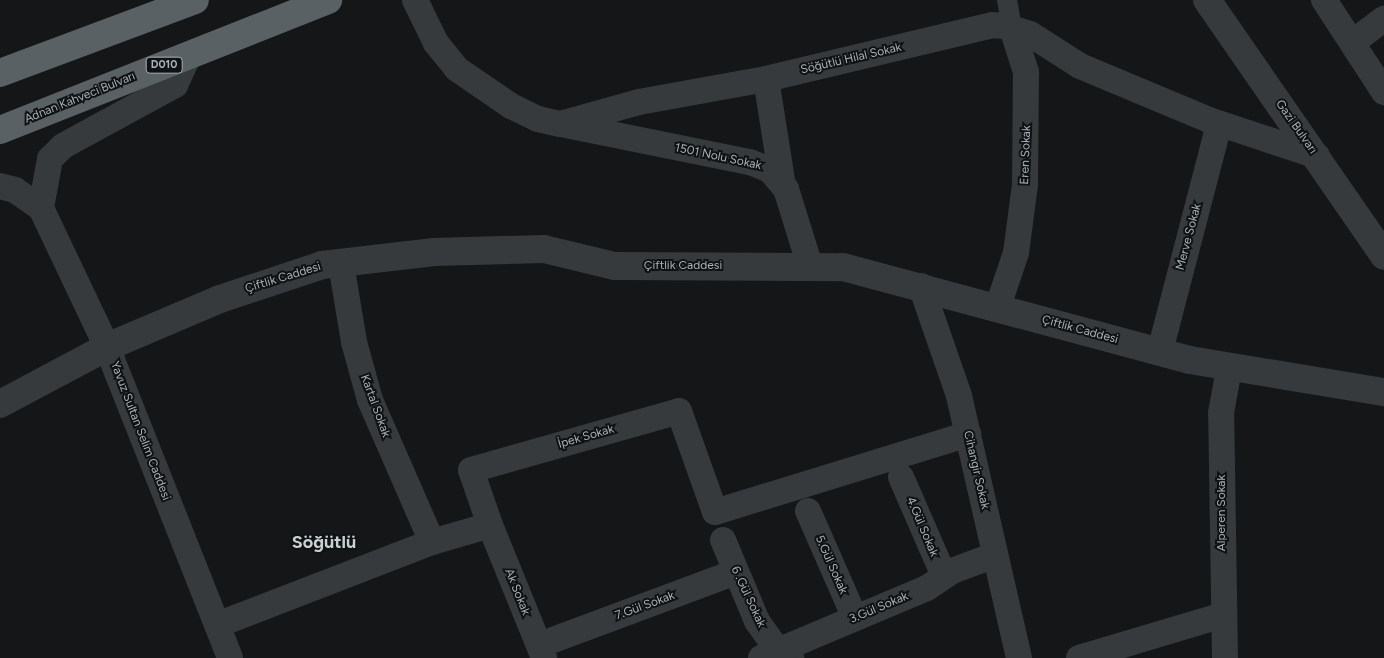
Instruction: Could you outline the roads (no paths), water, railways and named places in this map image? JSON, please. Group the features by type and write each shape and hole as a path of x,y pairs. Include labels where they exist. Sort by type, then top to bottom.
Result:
{"highway":[{"path":"0,73 195,0"},
{"name":"Adnan Kahveci Bulvarı","path":"0,130 328,0"}],"street":[{"name":"Söğütlü Hilal Sokak","path":"415,0 436,43 457,69 511,106 538,119 560,124 639,102 766,79 992,26 1012,28 1030,34 1080,66 1219,124 1316,156"},
{"name":"Eren Sokak","path":"997,309 1016,253 1025,185 1026,72 1012,28 1007,0"},
{"name":"Gazi Bulvarı","path":"1207,0 1384,256"},
{"path":"1324,0 1384,92"},
{"path":"1353,42 1384,19"},
{"path":"41,208 50,159 63,146 176,85 189,55"},
{"path":"766,79 782,180 810,266"},
{"name":"1501 Nolu Sokak","path":"560,124 750,162 770,170 782,180"},
{"name":"Merve Sokak","path":"1160,351 1219,124"},
{"name":"Yavuz Sultan Selim Caddesi","path":"0,186 15,190 41,208 107,347 230,658"},
{"name":"Çiftlik Caddesi","path":"0,404 107,347 220,299 322,265 434,252 544,249 616,266 810,266 843,268 921,286 997,309 1229,369 1384,392"},
{"name":"Kartal Sokak","path":"341,264 354,342 370,400 432,542"},
{"name":"Cihangir Sokak","path":"921,286 959,396 1016,657"},
{"name":"Alperen Sokak","path":"1225,658 1221,413 1229,369"},
{"name":"İpek Sokak","path":"490,525 471,470 679,411 715,512 968,434"},
{"name":"4.Gül Sokak","path":"901,477 944,576"},
{"name":"5.Gül Sokak","path":"808,511 855,618"},
{"path":"217,624 432,542 490,525"},
{"name":"Ak Sokak","path":"490,525 549,649"},
{"name":"6 .Gül Sokak","path":"723,540 757,621 777,656"},
{"name":"3.Gül Sokak","path":"777,656 855,618 927,588 944,576 995,556"},
{"name":"7.Gül Sokak","path":"549,649 736,572"},
{"path":"1079,658 1223,615"}],"district":[{"name":"Söğütlü","path":"324,542"}]}
